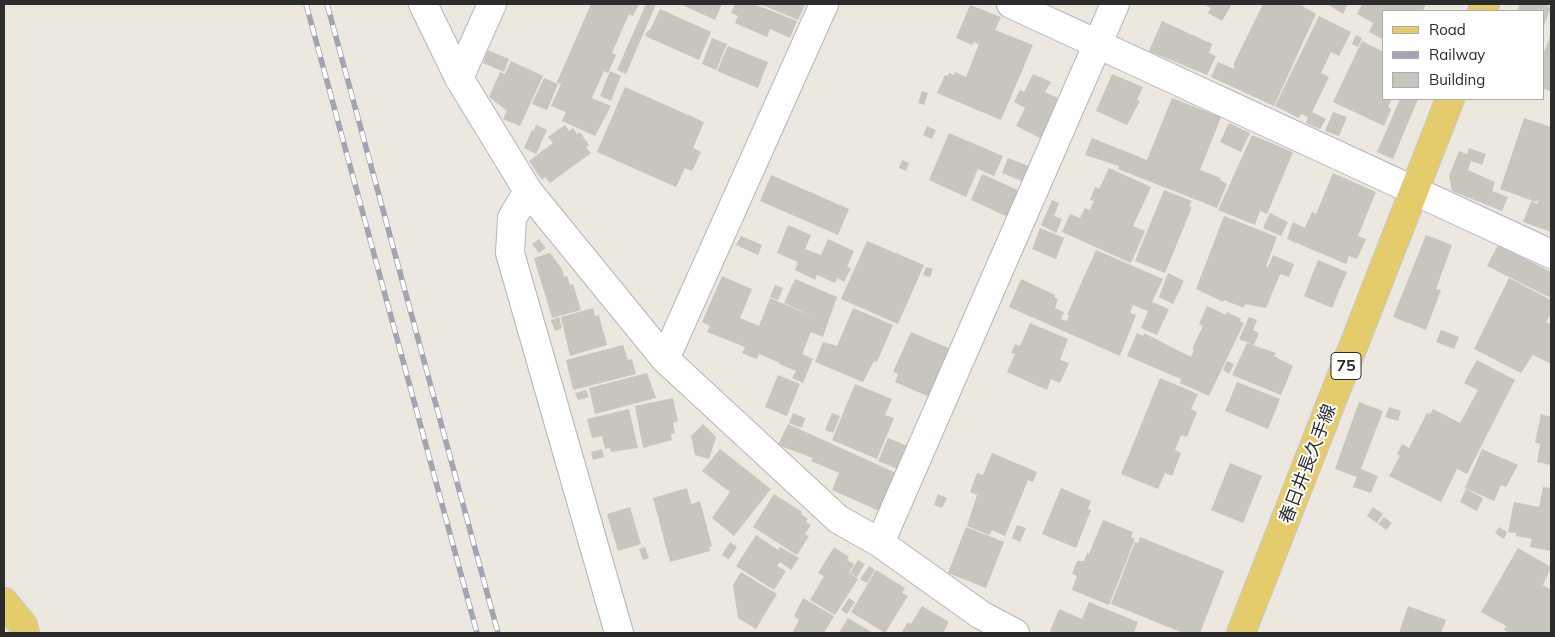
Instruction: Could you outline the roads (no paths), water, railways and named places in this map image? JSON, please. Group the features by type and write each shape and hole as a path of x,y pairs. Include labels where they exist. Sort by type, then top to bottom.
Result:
{"main road":[{"name":"春日井長久手線","path":"1241,633 1450,100"},
{"path":"4,602 22,625 25,633"}],"street":[{"path":"423,4 459,78 528,191 666,359 838,519 880,543 975,624 1015,633"},
{"path":"459,78 492,4"},
{"path":"666,359 824,4"},
{"path":"1011,4 1551,254"},
{"path":"880,543 1115,4"},
{"path":"528,191 512,218 510,253 619,633"}],"railway":[{"path":"306,4 477,633"},
{"path":"327,4 498,633"}]}
